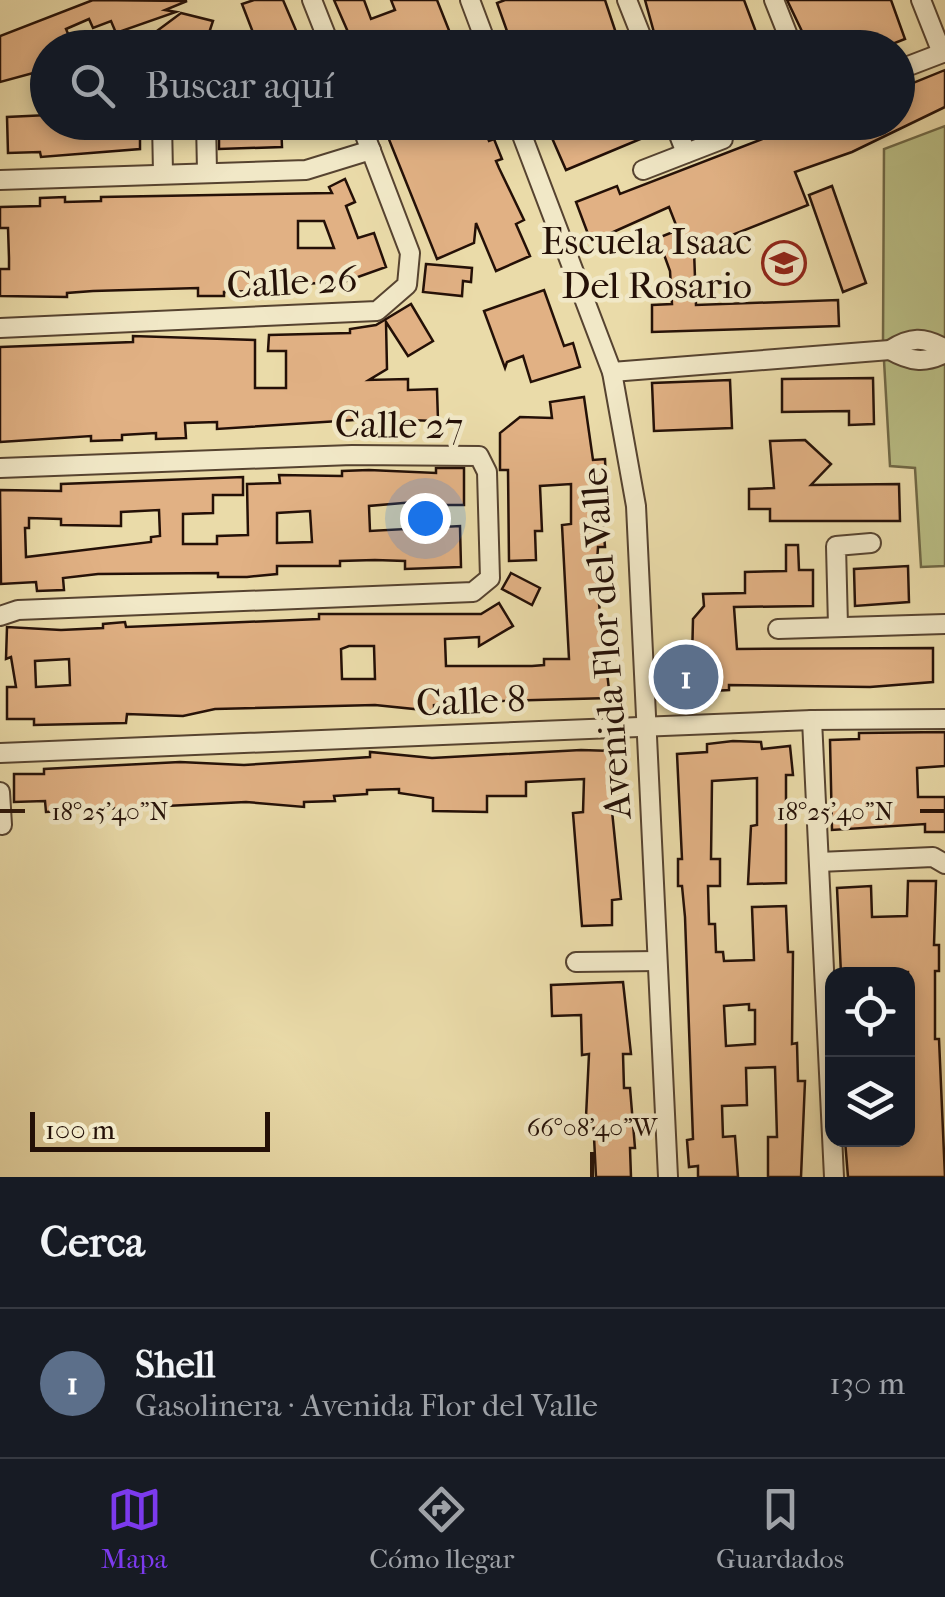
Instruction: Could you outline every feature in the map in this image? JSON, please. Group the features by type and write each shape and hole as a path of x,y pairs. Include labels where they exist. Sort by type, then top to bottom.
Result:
{"street":[{"path":"312,0 323,30"},
{"path":"470,0 481,30"},
{"path":"627,0 639,30"},
{"path":"774,0 786,30"},
{"path":"915,63 944,52 922,0"},
{"path":"162,140 162,173"},
{"path":"206,140 207,171"},
{"name":"Calle 26","path":"0,328 377,311 408,285 410,252 367,140"},
{"name":"Avenida Flor del Valle","path":"524,140 612,372 636,506 668,1177"},
{"path":"681,140 686,153"},
{"path":"644,170 720,140"},
{"path":"0,180 306,170 371,150"},
{"path":"612,372 890,350 905,340 928,339 945,351"},
{"name":"Calle 27","path":"0,468 352,455 479,456 487,472 490,578 474,592 18,610 0,616"},
{"path":"838,626 836,546 871,543"},
{"path":"778,629 945,624"},
{"name":"Calle 8","path":"0,753 812,720 945,719"},
{"path":"812,720 834,1177"},
{"path":"0,792 2,825"},
{"path":"818,862 933,856 945,864"},
{"path":"576,962 657,961"}],"green space":[{"path":"945,126 945,566 921,567 915,468 890,466 883,343 884,149"}],"building":[{"path":"93,0 187,1 165,10 176,12 125,30 115,30 111,21 93,28 89,19 66,30 30,30 30,74 0,82 0,36"},
{"path":"283,0 296,30 252,30 242,4"},
{"path":"334,0 364,0 371,19 395,10 391,0 437,0 449,30 347,30"},
{"path":"605,0 615,30 507,30 497,3"},
{"path":"645,0 744,0 755,30 653,30"},
{"path":"787,0 891,0 902,30 801,30"},
{"path":"181,13 213,21 210,30 158,30"},
{"path":"945,70 945,107 915,122 915,82"},
{"path":"30,116 30,140 140,140 140,149 41,157 40,152 8,153 7,117"},
{"path":"219,140 282,140 282,147 219,149"},
{"path":"389,140 494,140 502,159 496,161 524,220 516,224 530,256 496,271 476,223 474,243 437,259"},
{"path":"553,140 638,140 566,170"},
{"path":"760,140 877,140 795,172 808,205 694,250 696,305 838,300 839,326 652,332 652,305 672,304 670,271 658,238 678,230 669,207 591,242 576,202 617,186 620,194"},
{"path":"345,179 355,202 346,206 358,238 374,233 386,267 344,282 253,286 253,291 224,292 224,296 198,296 198,288 93,291 67,293 67,297 0,296 0,269 9,269 9,258 8,228 0,228 0,207 40,206 40,198 65,197 65,202 101,201 101,197 332,193 329,187","holes":["298,221 324,221 334,248 298,248"]},
{"path":"832,186 866,283 843,292 809,195"},
{"path":"426,264 472,268 471,282 463,281 462,296 423,292"},
{"path":"544,290 564,346 573,343 580,367 531,382 523,356 507,362 505,368 484,311"},
{"path":"411,304 433,341 408,356 386,322 387,369 369,380 408,379 408,390 437,389 438,421 370,419 217,429 217,422 185,423 186,438 156,439 156,433 122,435 122,440 91,441 91,436 0,442 0,347 133,342 133,336 255,340 255,388 286,388 286,351 268,351 269,335 350,333 350,329 376,325"},
{"path":"873,378 874,424 849,425 849,411 782,412 782,379"},
{"path":"730,380 732,428 654,431 652,383"},
{"path":"584,397 593,460 605,459 606,482 600,483 605,547 598,547 596,578 610,698 461,702 434,705 434,711 375,705 215,709 183,716 127,714 126,723 34,725 34,719 7,719 7,687 16,687 11,657 6,659 7,627 61,630 103,628 103,624 125,622 126,627 319,619 319,614 481,614 499,603 513,626 479,646 479,637 445,639 446,666 532,666 544,665 544,659 569,659 562,525 571,524 571,484 540,486 542,531 535,531 536,560 509,561 508,470 500,470 500,433 520,417 552,418 550,402","holes":["374,646 375,679 342,679 341,649","69,659 70,685 36,687 35,661"]},
{"path":"805,440 831,464 811,485 899,484 900,521 770,521 770,509 749,509 749,489 774,488 770,441"},
{"path":"436,468 464,468 464,505 437,505 437,500 369,506 370,531 460,526 461,567 405,569 405,561 340,561 340,566 277,566 277,574 247,577 218,577 218,573 98,574 63,578 64,590 37,591 36,582 1,584 0,490 61,491 61,484 243,477 243,495 213,495 213,513 183,514 183,544 217,544 217,536 248,535 247,484 280,483 279,475 342,476 342,471 436,473","holes":["159,510 160,536 151,537 151,542 26,557 25,528 29,528 29,518 61,519 61,525 121,526 121,512","310,511 312,542 277,543 277,513"]},
{"path":"786,545 798,545 799,570 813,570 813,606 734,607 737,649 933,648 933,682 870,687 729,685 729,690 678,693 676,662 692,661 693,619 704,606 703,594 745,593 745,572 786,571"},
{"path":"908,566 909,602 855,606 854,569"},
{"path":"511,573 540,588 532,605 502,589"},
{"path":"945,732 945,766 917,768 918,797 945,797 945,832 925,832 925,824 832,830 830,740 859,739 859,733"},
{"path":"761,742 762,749 790,746 793,775 786,775 786,883 748,884 751,826 757,825 757,778 712,781 711,859 720,859 720,886 708,886 709,924 715,924 716,952 723,952 724,961 754,960 752,907 786,906 788,952 793,952 792,1044 797,1043 798,1081 805,1081 801,1177 768,1177 768,1137 777,1137 775,1067 746,1068 747,1105 722,1106 723,1137 735,1136 738,1177 698,1177 698,1166 689,1167 687,1140 693,1139 685,917 682,886 678,886 678,859 682,859 677,754 707,752 707,744","holes":["749,1004 749,1010 755,1010 755,1044 726,1046 724,1006"]},
{"path":"613,751 612,811 621,899 612,900 612,925 582,926 573,813 583,812 584,779 526,782 526,796 487,796 487,812 433,811 433,798 399,793 399,789 334,796 335,801 304,802 304,807 246,802 46,812 45,801 14,802 14,774 44,774 44,769 180,762 244,765 370,757 370,752 432,758"},
{"path":"908,881 936,881 934,945 939,945 939,971 935,971 935,1039 939,1039 945,1177 848,1177 846,1147 915,1147 915,967 841,967 837,888 871,886 872,917 907,916"},
{"path":"623,982 631,1054 623,1054 624,1088 630,1088 635,1148 630,1148 631,1177 596,1177 593,1117 586,1117 589,1054 582,1055 581,1015 552,1016 551,985"}],"place":[{"name":"Escuela Isaac Del Rosario","path":"784,263"},
{"name":"Shell","path":"686,677"}]}
